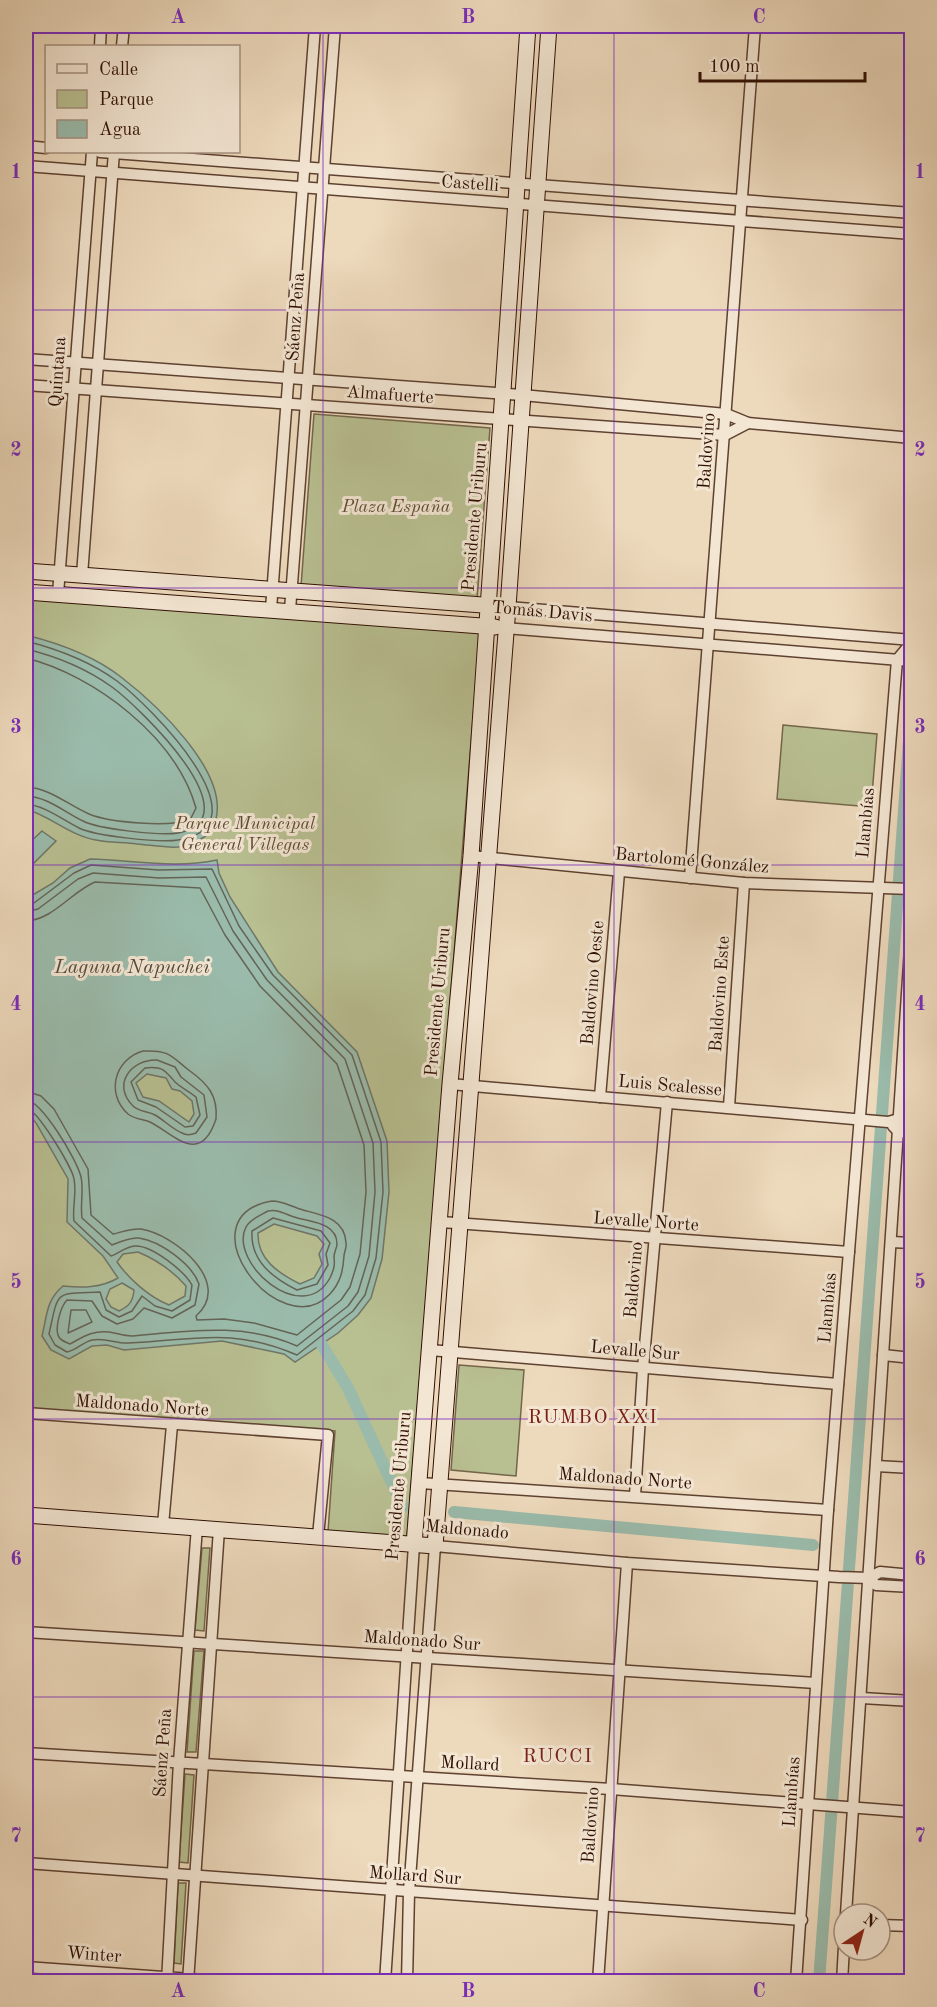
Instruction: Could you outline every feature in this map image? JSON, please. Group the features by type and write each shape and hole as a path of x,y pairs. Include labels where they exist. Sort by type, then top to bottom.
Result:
{"street":[{"path":"99,45 101,26"},
{"path":"122,45 124,26"},
{"name":"Sáenz Peña","path":"271,609 315,26"},
{"name":"Sáenz Peña","path":"291,610 335,26"},
{"name":"Presidente Uriburu","path":"386,1982 405,1657 441,1222 450,1084 471,856 528,26"},
{"name":"Presidente Uriburu","path":"407,1982 409,1892 425,1658 489,859 549,26"},
{"name":"Baldovino","path":"690,878 755,26"},
{"path":"26,146 45,147"},
{"name":"Quintana","path":"58,594 92,153"},
{"path":"82,575 114,153"},
{"name":"Castelli","path":"127,153 912,213"},
{"name":"Castelli","path":"26,166 112,175 912,234"},
{"name":"Almafuerte","path":"26,359 522,395 726,414 748,423 912,438"},
{"name":"Almafuerte","path":"26,385 725,435"},
{"path":"725,435 748,423"},
{"name":"Tomás Davis","path":"26,571 292,589 912,641"},
{"name":"Tomás Davis","path":"26,592 291,610 912,661"},
{"path":"897,660 912,641"},
{"name":"Llambías","path":"796,1982 828,1510 860,1118 882,888 897,660"},
{"name":"Bartolomé González","path":"471,856 744,883 907,889"},
{"name":"Baldovino Oeste","path":"600,1097 619,872"},
{"name":"Baldovino Este","path":"729,1107 744,883"},
{"path":"847,1902 862,1698 863,1578 876,1466 898,1131 893,1120 909,1003 912,918"},
{"name":"Luis Scalesse","path":"450,1084 912,1121"},
{"name":"Baldovino","path":"635,1496 643,1368 667,1102"},
{"path":"898,1131 912,1134"},
{"name":"Levalle Norte","path":"441,1222 849,1252"},
{"path":"891,1242 912,1243"},
{"name":"Levalle Sur","path":"429,1350 838,1384"},
{"path":"883,1355 912,1358"},
{"name":"Maldonado Norte","path":"26,1413 327,1435 318,1536"},
{"path":"163,1525 172,1425"},
{"path":"876,1466 912,1468"},
{"name":"Maldonado Norte","path":"420,1483 828,1510"},
{"name":"Maldonado","path":"26,1515 839,1578 863,1578 880,1572 912,1575"},
{"name":"Sáenz Peña","path":"168,1979 178,1762 197,1527"},
{"path":"188,1980 193,1877 219,1529"},
{"name":"Baldovino","path":"598,1982 627,1563"},
{"name":"Maldonado","path":"863,1578 876,1585 912,1587"},
{"name":"Maldonado Sur","path":"26,1632 816,1683"},
{"path":"862,1698 912,1701"},
{"name":"Mollard","path":"26,1753 611,1789 912,1812"},
{"name":"Mollard Sur","path":"26,1863 172,1876 801,1920"},
{"path":"892,1925 912,1926"},
{"path":"842,1982 843,1962"},
{"name":"Winter","path":"26,1967 232,1982"}],"green space":[{"name":"Plaza España","path":"314,414 490,428 477,600 301,586"},
{"name":"Parque Municipal General Villegas","path":"26,598 480,631 407,1537 328,1532 335,1431 26,1408"},
{"path":"783,725 877,734 871,807 777,799"},
{"path":"459,1365 524,1370 516,1476 451,1470"},
{"path":"202,1548 210,1548 204,1631 195,1630"},
{"path":"194,1651 204,1651 196,1752 187,1752"},
{"path":"185,1774 194,1775 188,1863 179,1862"},
{"path":"178,1883 186,1883 181,1964 174,1963"}],"water":[{"path":"26,635 63,646 110,669 136,689 170,721 200,760 211,780 217,800 216,819 207,835 196,842 178,847 101,841 87,838 26,809"},
{"path":"42,831 56,841 26,871 26,846"},
{"name":"Laguna Napuchei","path":"90,859 169,864 217,860 219,873 230,897 278,972 357,1052 387,1141 389,1192 382,1259 371,1298 358,1315 338,1333 295,1362 284,1354 222,1341 124,1350 107,1345 92,1346 69,1359 51,1350 42,1336 50,1303 63,1286 105,1284 118,1278 103,1256 67,1222 68,1179 36,1123 26,1111 26,899 53,883 70,868","holes":["147,1074 166,1078 172,1089 180,1091 192,1101 194,1114 189,1122 159,1101 143,1097 136,1083","274,1224 317,1236 324,1244 319,1254 322,1264 314,1278 300,1284 277,1270 265,1258 258,1233","138,1252 164,1266 186,1286 185,1296 169,1305 154,1297 133,1281 117,1262 123,1254","122,1283 134,1290 133,1298 119,1311 111,1307 106,1299 110,1289"]}],"waterway":[{"path":"819,1982 912,700"},
{"path":"322,1345 348,1388 403,1507"},
{"path":"454,1512 813,1545"}],"district":[{"name":"RUMBO XXI","path":"593,1418"},
{"name":"RUCCI","path":"558,1757"}]}
